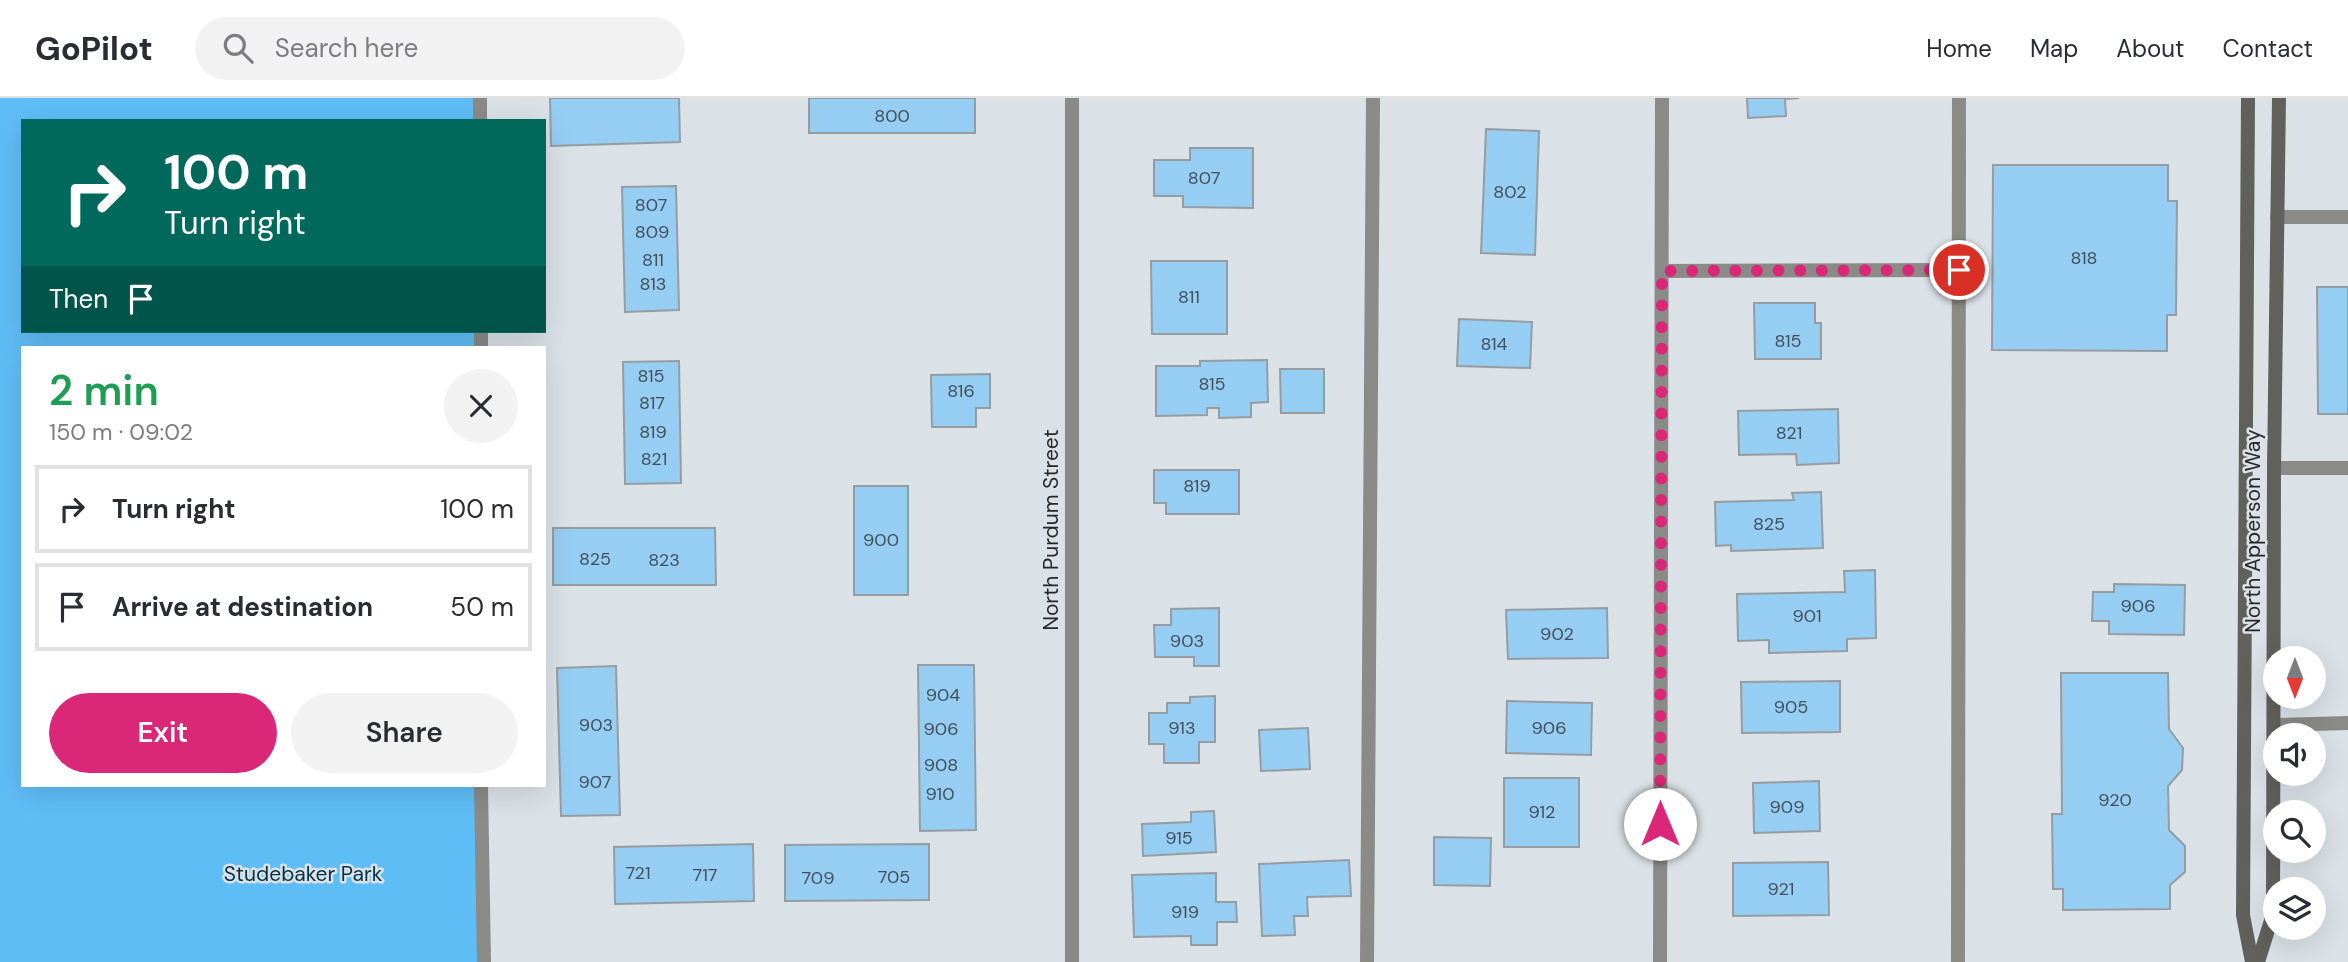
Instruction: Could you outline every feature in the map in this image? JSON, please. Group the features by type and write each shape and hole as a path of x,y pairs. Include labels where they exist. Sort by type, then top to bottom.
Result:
{"main road":[{"name":"North Apperson Way","path":"2248,98 2243,915 2252,962"},
{"name":"North Apperson Way","path":"2275,723 2274,468 2279,98"},
{"name":"North Apperson Way","path":"2258,962 2273,914 2274,786"}],"street":[{"path":"480,98 480,119"},
{"name":"North Purdum Street","path":"1072,98 1072,962"},
{"path":"1367,962 1373,98"},
{"path":"1660,962 1662,98"},
{"path":"1958,962 1959,98"},
{"path":"2277,217 2348,218"},
{"path":"1662,271 1959,270"},
{"path":"2274,468 2348,468"},
{"path":"2326,724 2348,723"},
{"path":"481,787 484,962"}],"green space":[{"name":"Studebaker Park","path":"0,98 480,98 480,119 21,119 21,333 481,333 481,346 21,346 21,787 481,787 484,962 0,962"}],"building":[{"path":"550,98 679,98 680,142 551,146"},
{"path":"809,98 975,98 975,133 809,133"},
{"path":"1747,98 1799,98 1785,99 1786,116 1748,118"},
{"path":"1486,129 1539,131 1535,255 1481,253"},
{"path":"1190,148 1253,148 1253,208 1183,207 1183,196 1154,196 1154,160 1190,160"},
{"path":"1993,165 2168,165 2168,201 2177,201 2176,315 2167,315 2167,351 1992,350"},
{"path":"676,186 679,310 625,312 622,187"},
{"path":"1151,261 1227,261 1227,334 1152,334"},
{"path":"2317,287 2348,287 2348,414 2318,414"},
{"path":"1754,303 1815,303 1815,323 1821,323 1821,359 1755,359"},
{"path":"1459,319 1532,322 1530,368 1457,366"},
{"path":"1267,360 1268,402 1251,403 1251,417 1219,418 1219,408 1207,408 1207,415 1156,416 1156,366 1200,366 1200,361"},
{"path":"679,361 681,483 625,484 623,362"},
{"path":"1280,369 1324,369 1324,413 1281,413"},
{"path":"990,374 990,408 976,408 976,427 932,427 931,375"},
{"path":"1838,409 1839,463 1797,465 1796,454 1739,455 1738,411"},
{"path":"1154,470 1239,470 1239,514 1166,514 1166,503 1154,503"},
{"path":"854,486 908,486 908,595 854,595"},
{"path":"1821,492 1823,548 1731,551 1731,545 1716,546 1715,502 1794,500 1792,493"},
{"path":"553,528 715,528 716,585 553,585"},
{"path":"1875,570 1876,638 1847,639 1847,651 1769,653 1769,640 1738,641 1737,594 1845,592 1844,571"},
{"path":"2114,584 2185,585 2184,635 2109,634 2109,621 2092,621 2093,592 2114,592"},
{"path":"1219,608 1219,666 1194,666 1194,657 1155,657 1154,625 1171,625 1171,609"},
{"path":"1607,608 1608,658 1508,659 1506,610"},
{"path":"918,665 974,665 976,830 920,831"},
{"path":"616,666 620,815 561,816 557,668"},
{"path":"2061,673 2168,673 2169,729 2183,748 2182,770 2168,786 2169,830 2185,846 2185,872 2170,885 2170,909 2063,910 2063,889 2053,889 2052,814 2062,814"},
{"path":"1840,681 1840,732 1742,733 1741,682"},
{"path":"1215,696 1215,742 1199,742 1199,763 1164,763 1164,744 1149,744 1149,713 1167,713 1167,703 1190,703 1190,697"},
{"path":"1507,701 1592,703 1591,755 1506,753"},
{"path":"1308,728 1310,769 1261,771 1259,730"},
{"path":"1504,778 1579,778 1579,847 1504,847"},
{"path":"1819,781 1820,831 1754,833 1753,783"},
{"path":"1214,811 1216,852 1143,856 1142,824 1191,822 1191,812"},
{"path":"1434,837 1491,838 1490,886 1434,885"},
{"path":"753,844 754,901 615,904 614,847"},
{"path":"929,844 929,900 785,901 785,845"},
{"path":"1349,860 1351,896 1307,897 1308,916 1294,916 1295,935 1262,936 1259,864"},
{"path":"1828,862 1829,915 1733,916 1733,863"},
{"path":"1216,873 1216,902 1236,902 1237,922 1217,922 1217,945 1191,945 1191,936 1134,937 1132,875"}],"route":[{"path":"1660,824 1662,271 1959,270"}]}
